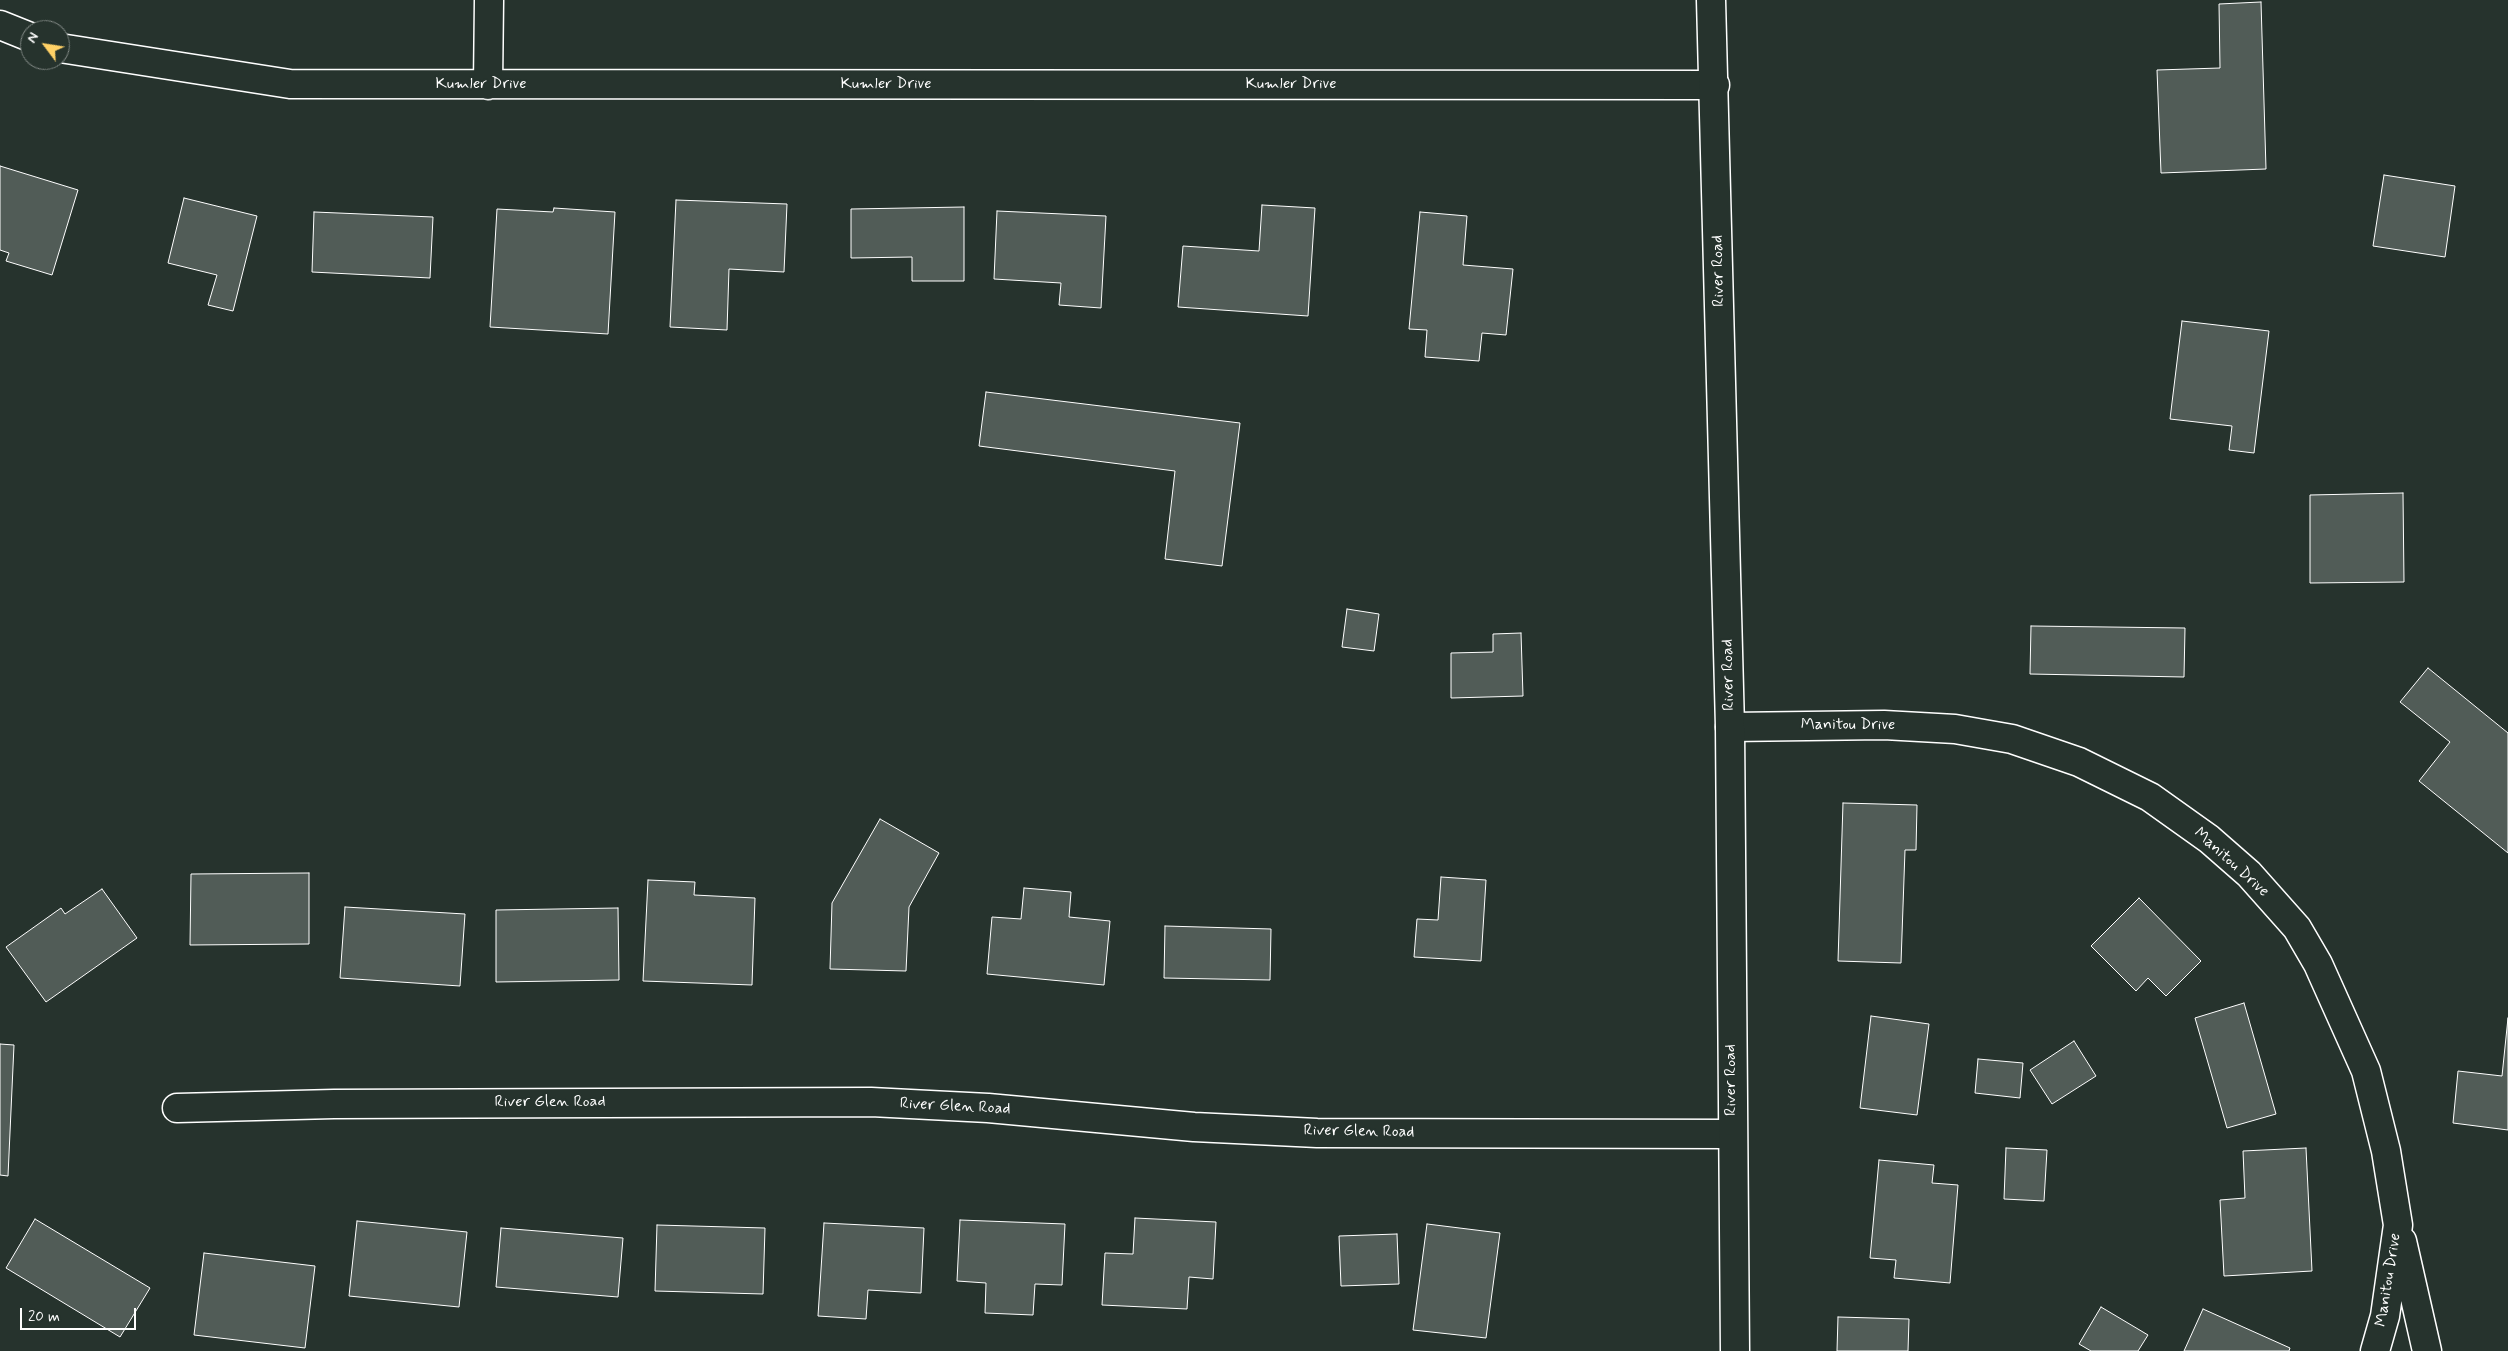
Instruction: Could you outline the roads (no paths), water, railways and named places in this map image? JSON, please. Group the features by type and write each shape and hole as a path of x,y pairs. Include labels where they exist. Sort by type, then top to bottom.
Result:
{"street":[{"path":"488,85 489,0"},
{"name":"River Road","path":"1712,0 1730,727 1732,1134 1736,1351"},
{"path":"0,25 20,33"},
{"name":"Kumler Drive","path":"70,50 290,84 1715,85"},
{"name":"Manitou Drive","path":"1730,727 1884,725 1956,728 2012,740 2079,762 2150,797 2209,839 2249,874 2297,928 2318,964 2366,1071 2386,1151 2398,1225 2385,1316 2375,1351"},
{"name":"River Glen Road","path":"177,1108 334,1104 872,1102 988,1108 1194,1127 1317,1133 1732,1134"},
{"path":"2398,1225 2427,1351"}]}
